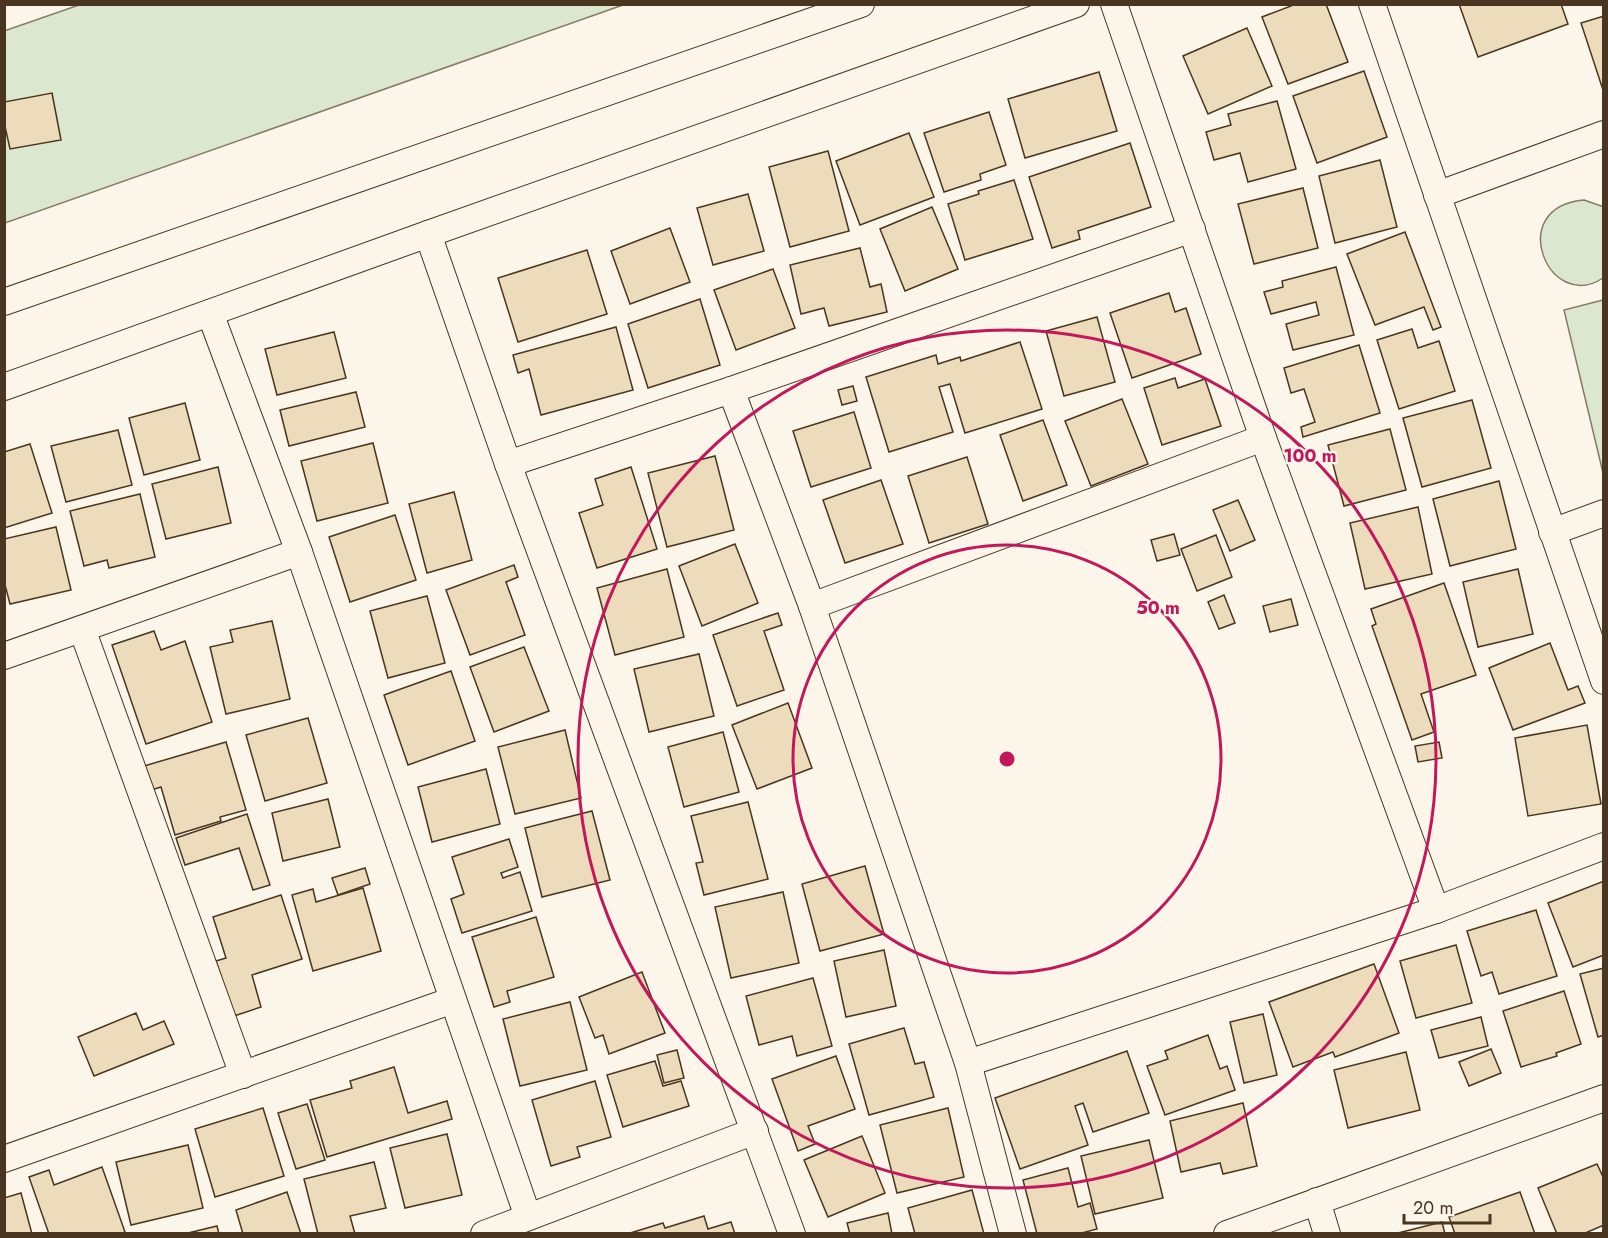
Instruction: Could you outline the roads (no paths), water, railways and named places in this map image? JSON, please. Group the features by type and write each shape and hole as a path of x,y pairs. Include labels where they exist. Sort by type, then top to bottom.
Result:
{"street":[{"path":"4,303 861,4"},
{"path":"4,387 1076,4"},
{"path":"1114,4 1263,438 1436,910"},
{"path":"1372,4 1604,681"},
{"path":"1437,195 1604,134"},
{"path":"508,464 731,390 1192,229"},
{"path":"428,234 508,464 792,1233"},
{"path":"210,313 299,552 528,1217"},
{"path":"731,390 812,606 968,1062 1013,1233"},
{"path":"812,606 1263,438"},
{"path":"1552,532 1604,513"},
{"path":"4,656 299,552"},
{"path":"82,629 243,1075"},
{"path":"968,1062 1436,910 1604,846"},
{"path":"4,1160 453,1000"},
{"path":"1227,1233 1604,1098"},
{"path":"483,1233 755,1131"},
{"path":"1317,1201 1327,1233"}]}
